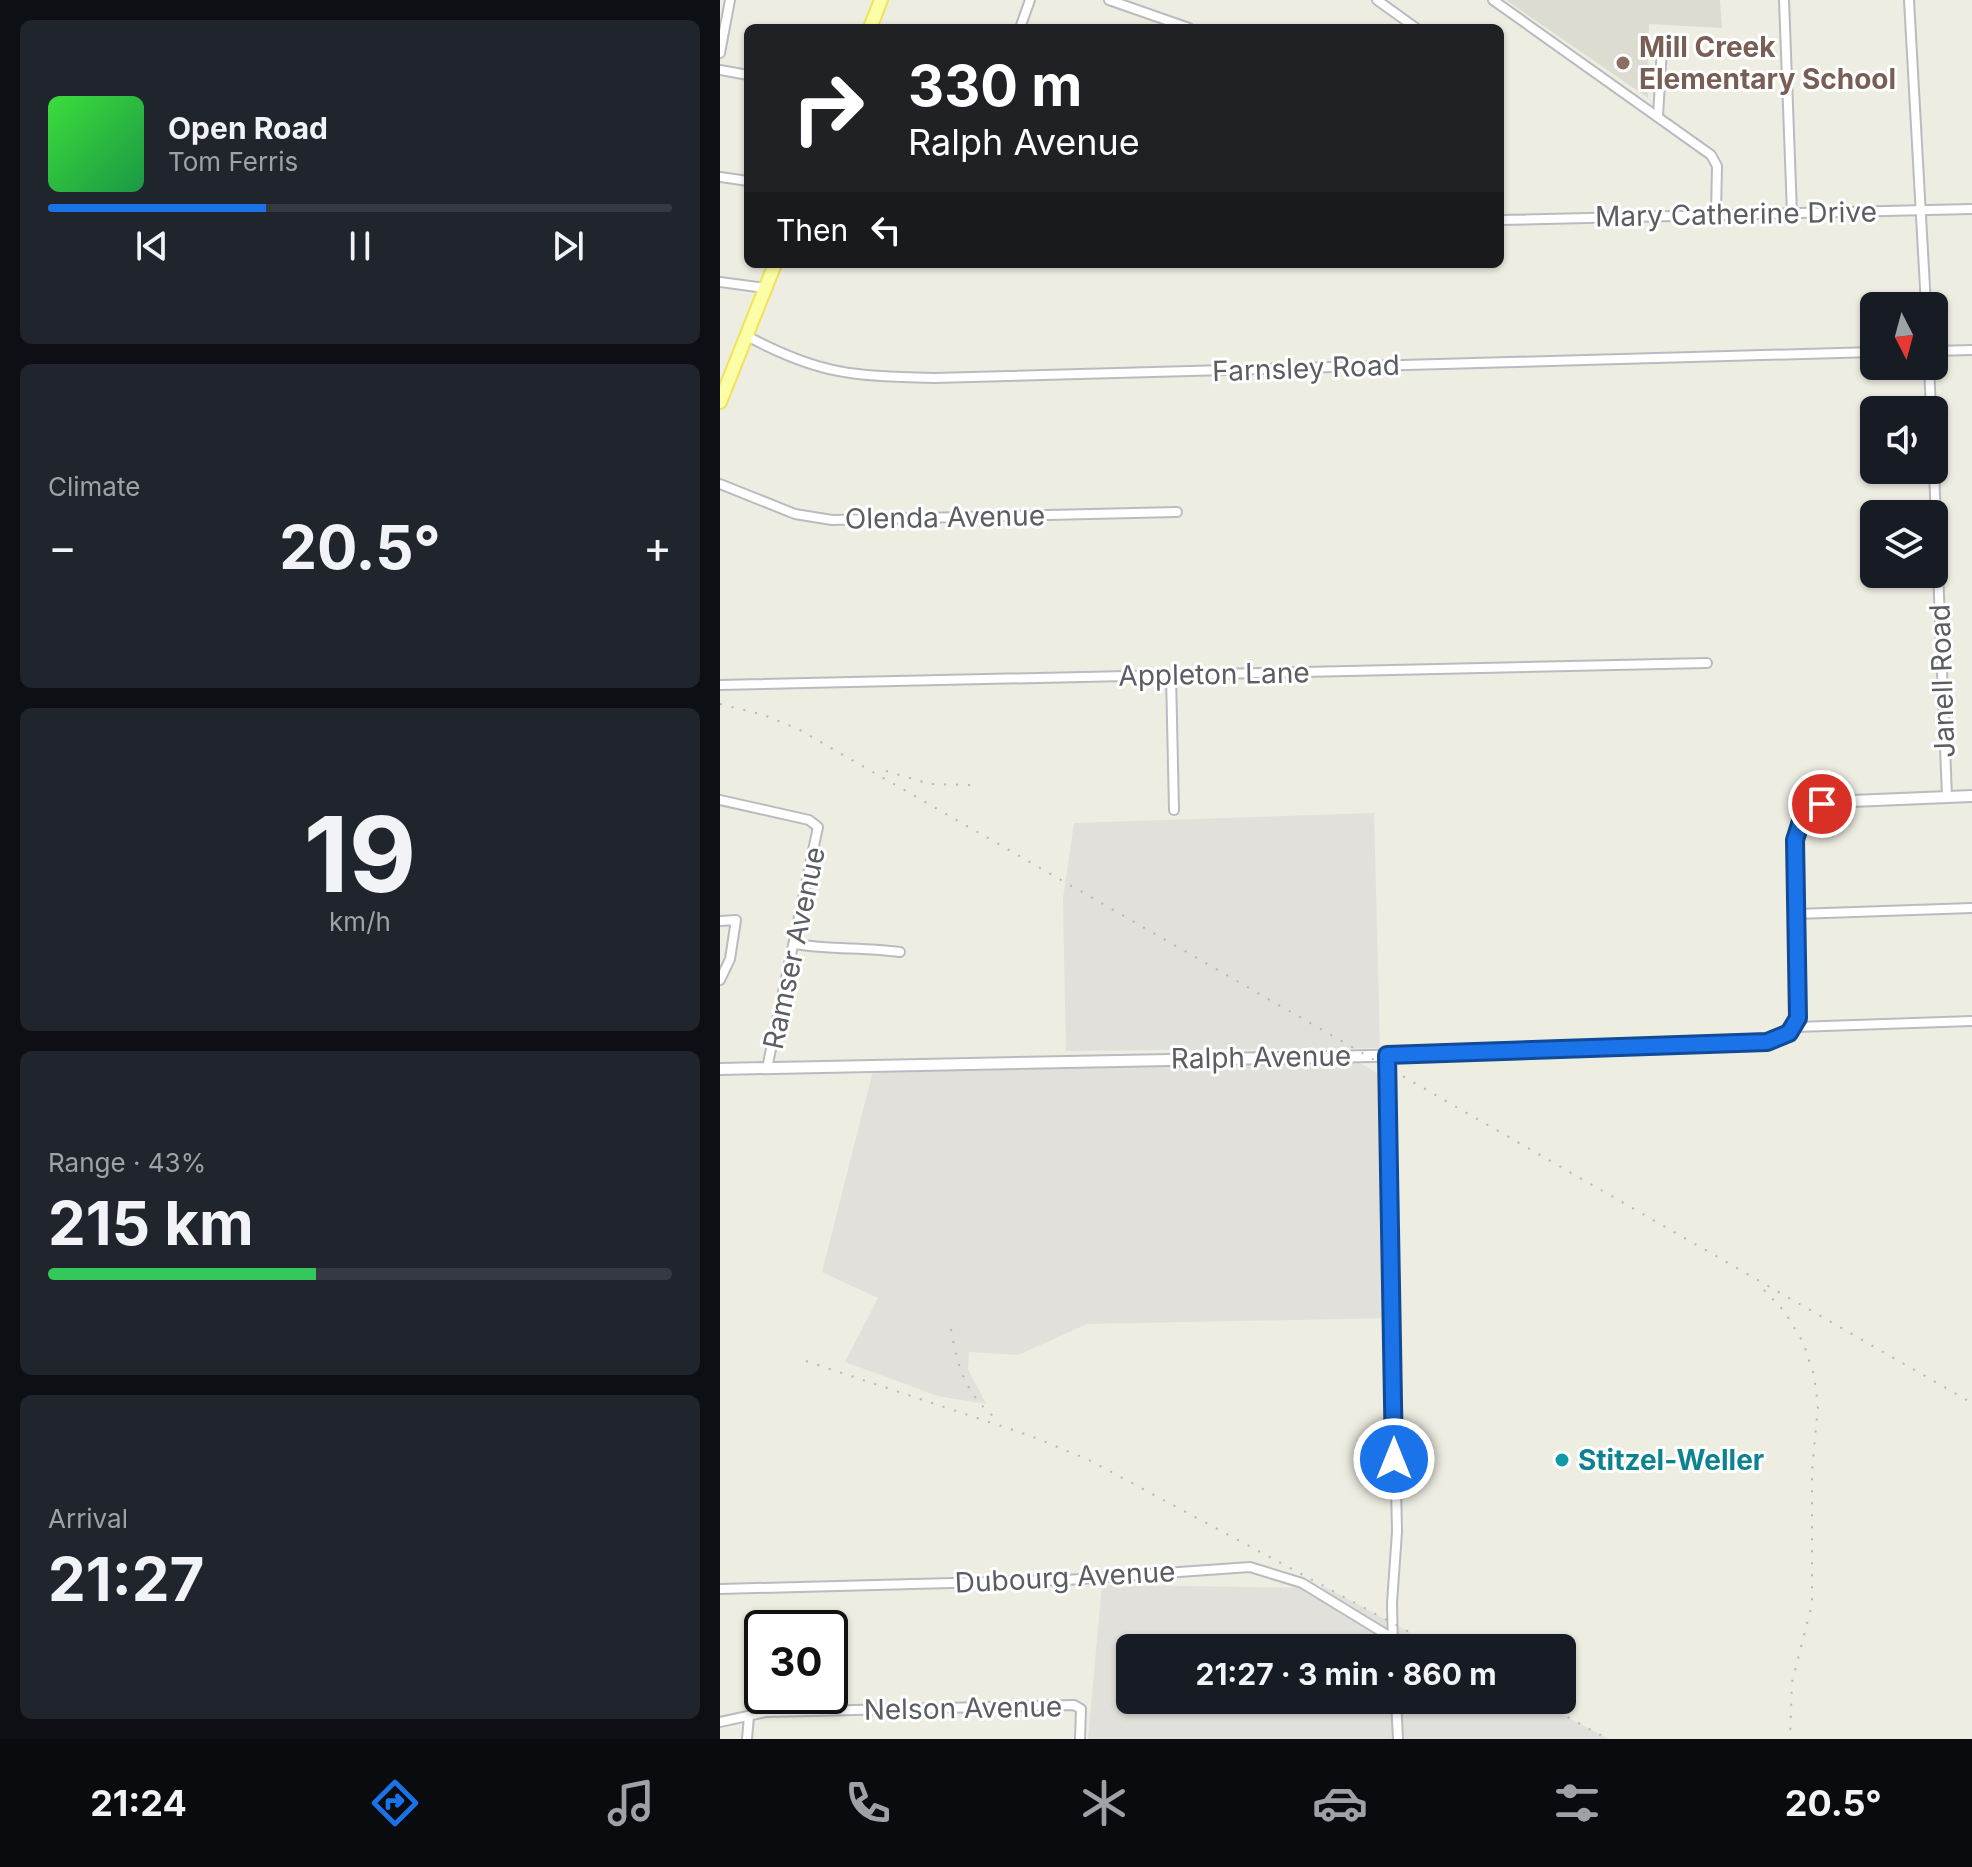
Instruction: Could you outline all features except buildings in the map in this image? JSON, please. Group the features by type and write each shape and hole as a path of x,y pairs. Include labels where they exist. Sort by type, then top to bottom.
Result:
{"main road":[{"path":"872,24 881,0"},
{"path":"722,394 773,268"}],"street":[{"path":"720,53 730,0"},
{"path":"1021,24 1030,0"},
{"path":"1109,0 1178,24"},
{"path":"1377,0 1410,24"},
{"path":"1493,0 1658,116 1715,161 1716,215"},
{"path":"1784,0 1792,213"},
{"path":"1909,0 1925,292"},
{"path":"1658,116 1662,47"},
{"path":"720,70 744,74"},
{"path":"720,177 744,180"},
{"name":"Mary Catherine Drive","path":"1504,220 1972,209"},
{"path":"720,282 765,288"},
{"name":"Farnsley Road","path":"747,336 802,363 835,373 934,378 1860,352"},
{"path":"1948,351 1972,350"},
{"name":"Olenda Avenue","path":"720,484 795,514 832,520 1177,512"},
{"name":"Janell Road","path":"1935,484 1947,797"},
{"name":"Appleton Lane","path":"720,685 1707,663"},
{"path":"1171,675 1174,810"},
{"path":"1972,796 1828,802 1809,811 1798,827 1795,840 1796,1027 1972,1021"},
{"name":"Ramser Avenue","path":"720,800 809,820 818,827 767,1068"},
{"path":"1796,914 1972,908"},
{"path":"720,921 736,920 730,959 720,980"},
{"path":"795,944 837,951 865,947 900,952"},
{"name":"Ralph Avenue","path":"720,1069 1387,1055 1767,1042 1779,1039 1796,1027"},
{"path":"1387,1055 1397,1532 1392,1634"},
{"name":"Dubourg Avenue","path":"720,1589 1066,1580 1250,1567 1302,1583 1385,1634"},
{"name":"Nelson Avenue","path":"720,1722 766,1712 1074,1705 1081,1709 1080,1739"},
{"path":"1397,1714 1398,1739"},
{"path":"747,1739 749,1716"}],"shaded area":[{"name":"Mill Creek Elementary School","path":"1506,0 1720,0 1722,28 1649,24 1648,98"},
{"path":"1374,813 1380,1048 1066,1051 1063,899 1074,823"},
{"path":"1358,1062 1382,1076 1390,1318 1087,1324 1018,1355 969,1352 968,1369 986,1404 938,1396 845,1362 878,1298 822,1272 873,1071"},
{"path":"1102,1585 1327,1588 1413,1634 1116,1634 1116,1714 1562,1714 1608,1739 1088,1739"}],"railway":[{"path":"720,704 764,715 798,729 1972,1403"},
{"path":"886,771 930,784 972,785"},
{"path":"1764,1290 1784,1311 1803,1342 1814,1375 1818,1406 1812,1471 1812,1604 1792,1682 1790,1739"},
{"path":"951,1329 965,1381 979,1402 1000,1421"},
{"path":"806,1361 1031,1436 1089,1460 1413,1634"},
{"path":"1562,1714 1608,1739"}],"place":[{"name":"Mill Creek Elementary School","path":"1623,63"},
{"name":"Stitzel-Weller","path":"1562,1460"}],"route":[{"path":"1394,1459 1387,1055 1767,1042 1779,1039 1796,1027 1798,1018 1795,840 1801,821 1809,811 1822,804"}]}
